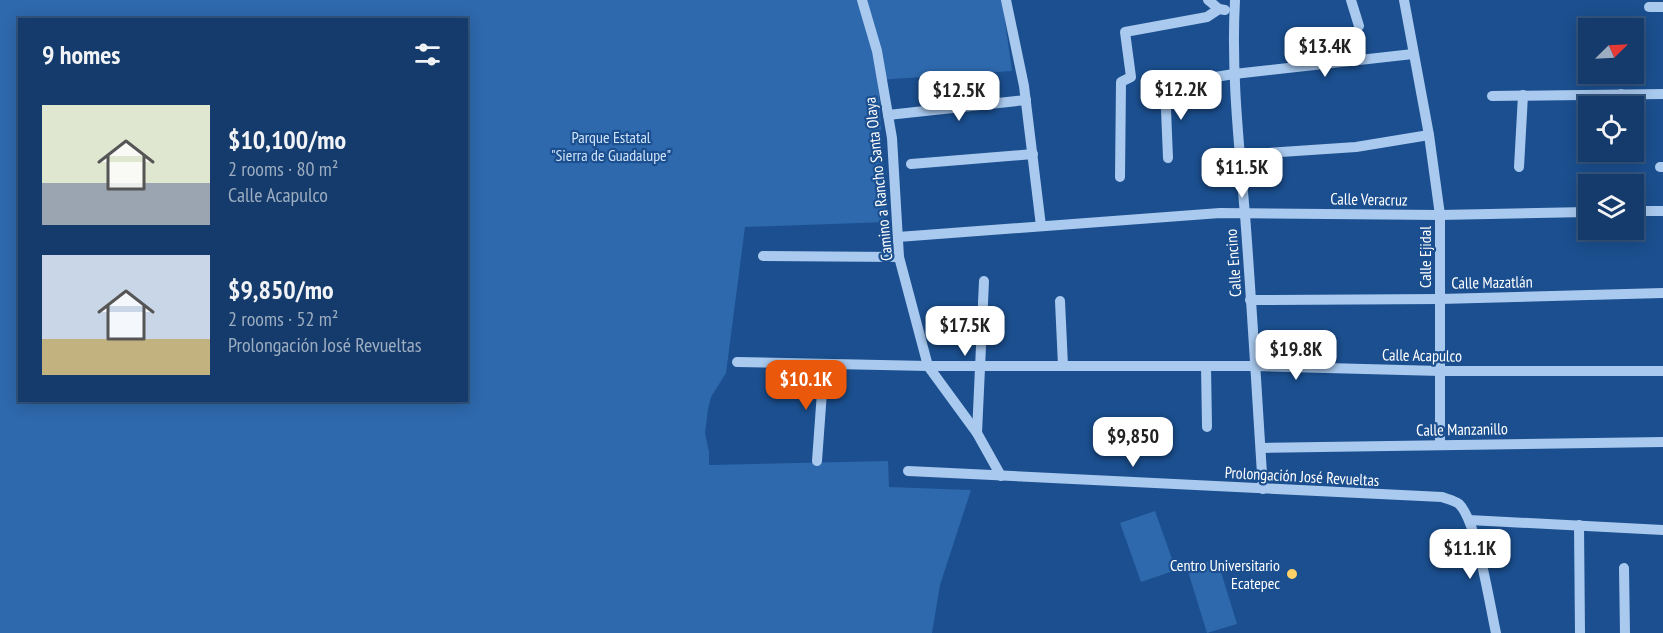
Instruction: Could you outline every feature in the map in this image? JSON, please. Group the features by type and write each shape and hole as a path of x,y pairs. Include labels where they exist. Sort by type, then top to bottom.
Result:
{"street":[{"name":"Camino a Rancho Santa Olaya","path":"862,0 877,51 892,138 899,257 928,366 977,433 1001,476"},
{"path":"1006,0 1026,100 1041,226"},
{"path":"1208,0 1219,9 1234,13"},
{"name":"Calle Encino","path":"1235,0 1234,74 1238,155 1245,213 1263,489"},
{"path":"1351,0 1359,26"},
{"name":"Calle Ejidal","path":"1404,0 1429,135 1440,215 1440,444"},
{"path":"1650,7 1663,7"},
{"path":"1120,177 1121,82 1131,77 1125,32 1207,17 1219,9"},
{"path":"1168,158 1165,85 1234,74 1413,54"},
{"path":"1492,96 1663,94"},
{"path":"1519,167 1523,95"},
{"path":"888,115 1026,100"},
{"path":"1238,155 1356,147 1429,135"},
{"path":"911,164 1032,154"},
{"path":"1644,211 1663,211"},
{"name":"Calle Veracruz","path":"898,237 1245,213 1440,215 1578,212"},
{"path":"763,255 899,257"},
{"path":"977,433 984,281"},
{"name":"Calle Mazatlán","path":"1250,300 1440,299 1663,293"},
{"path":"1060,301 1063,366"},
{"name":"Calle Acapulco","path":"737,362 928,366 1255,366 1440,371 1663,371"},
{"path":"817,461 824,364"},
{"path":"1206,366 1207,428"},
{"name":"Calle Manzanillo","path":"1261,448 1663,442"},
{"name":"Prolongación José Revueltas","path":"908,471 1442,497 1459,504 1468,520"},
{"path":"1496,633 1476,544 1468,520 1663,530"},
{"path":"1579,525 1580,633"},
{"path":"1624,568 1625,633"}],"green space":[{"name":"Parque Estatal \"Sierra de Guadalupe\"","path":"0,0 1002,0 1012,71 878,80 887,222 745,227 726,373 711,397 705,433 709,465 888,461 889,487 971,490 940,585 932,633 0,633"},
{"path":"1155,511 1176,570 1141,582 1120,523"},
{"path":"1217,559 1237,624 1207,633 1187,568"}],"place":[{"name":"Centro Universitario Ecatepec","path":"1292,574"}]}
